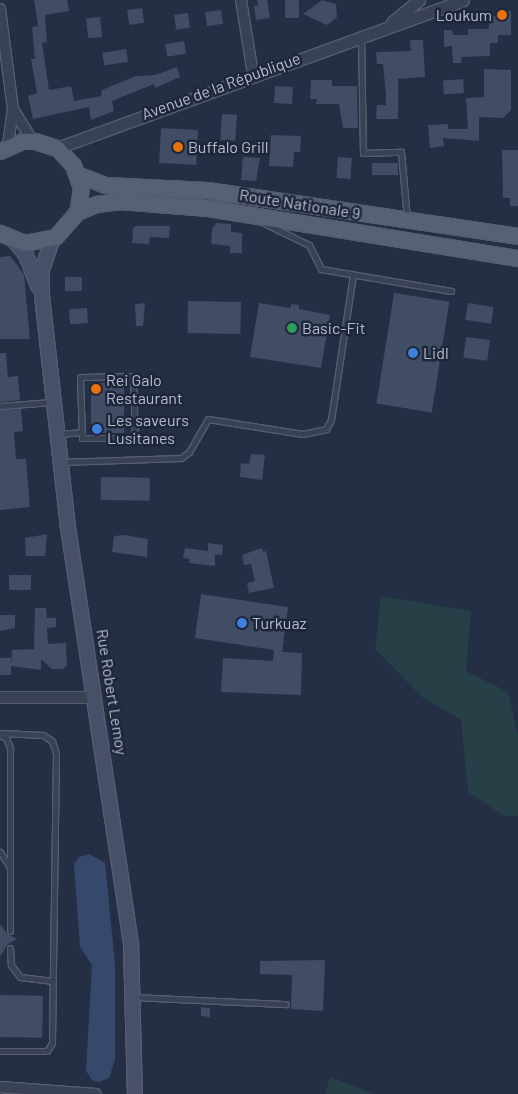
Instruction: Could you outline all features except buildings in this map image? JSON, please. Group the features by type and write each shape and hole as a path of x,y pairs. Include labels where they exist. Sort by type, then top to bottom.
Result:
{"main road":[{"path":"4,148 33,141 57,148 79,175 106,185 207,190 518,236"},
{"path":"7,236 36,243 53,238 78,212 79,175"},
{"name":"Route Nationale 9","path":"78,212 96,204 118,201 235,212 518,258"},
{"name":"Rue Robert Lemoy","path":"7,236 26,255 42,296"},
{"name":"Rue Robert Lemoy","path":"53,238 42,270 42,296 60,462 131,946 134,997 135,1094"}],"street":[{"path":"241,0 253,74"},
{"path":"385,28 419,0"},
{"name":"Avenue de la République","path":"57,148 253,74 463,0"},
{"path":"0,9 13,109 21,126 33,141"},
{"path":"4,148 13,109"},
{"path":"0,697 95,697"},
{"path":"0,1087 96,1094"}],"lane":[{"path":"361,36 363,153 402,152 403,192 407,219"},
{"path":"235,212 309,245 321,269 451,291"},
{"path":"60,462 181,458 189,452 208,419 304,434 326,429 331,420 353,275"},
{"path":"133,376 135,438 82,438 80,432 80,378 133,376"},
{"path":"0,406 54,402"},
{"path":"57,434 80,432"},
{"path":"0,734 6,738 10,748 10,931"},
{"path":"0,734 43,735 52,741 56,753 54,981 50,1049 0,1051"},
{"path":"0,852 11,874"},
{"path":"10,948 11,965 20,977 54,981"},
{"path":"134,997 286,1004"}],"shaded area":[{"path":"381,596 471,611 466,671 508,692 518,734 518,816 504,816 468,792 461,720 422,697 375,649"},
{"path":"330,1077 375,1094 325,1094"}],"water":[{"path":"89,854 105,863 115,964 115,1060 109,1078 99,1082 92,1080 86,1071 92,965 80,947 74,864 79,857"}],"place":[{"name":"Loukum","path":"502,15"},
{"name":"Buffalo Grill","path":"178,147"},
{"name":"Basic-Fit","path":"292,328"},
{"name":"Lidl","path":"413,353"},
{"name":"Rei Galo Restaurant","path":"96,389"},
{"name":"Les saveurs Lusitanes","path":"97,429"},
{"name":"Turkuaz","path":"242,623"}]}
